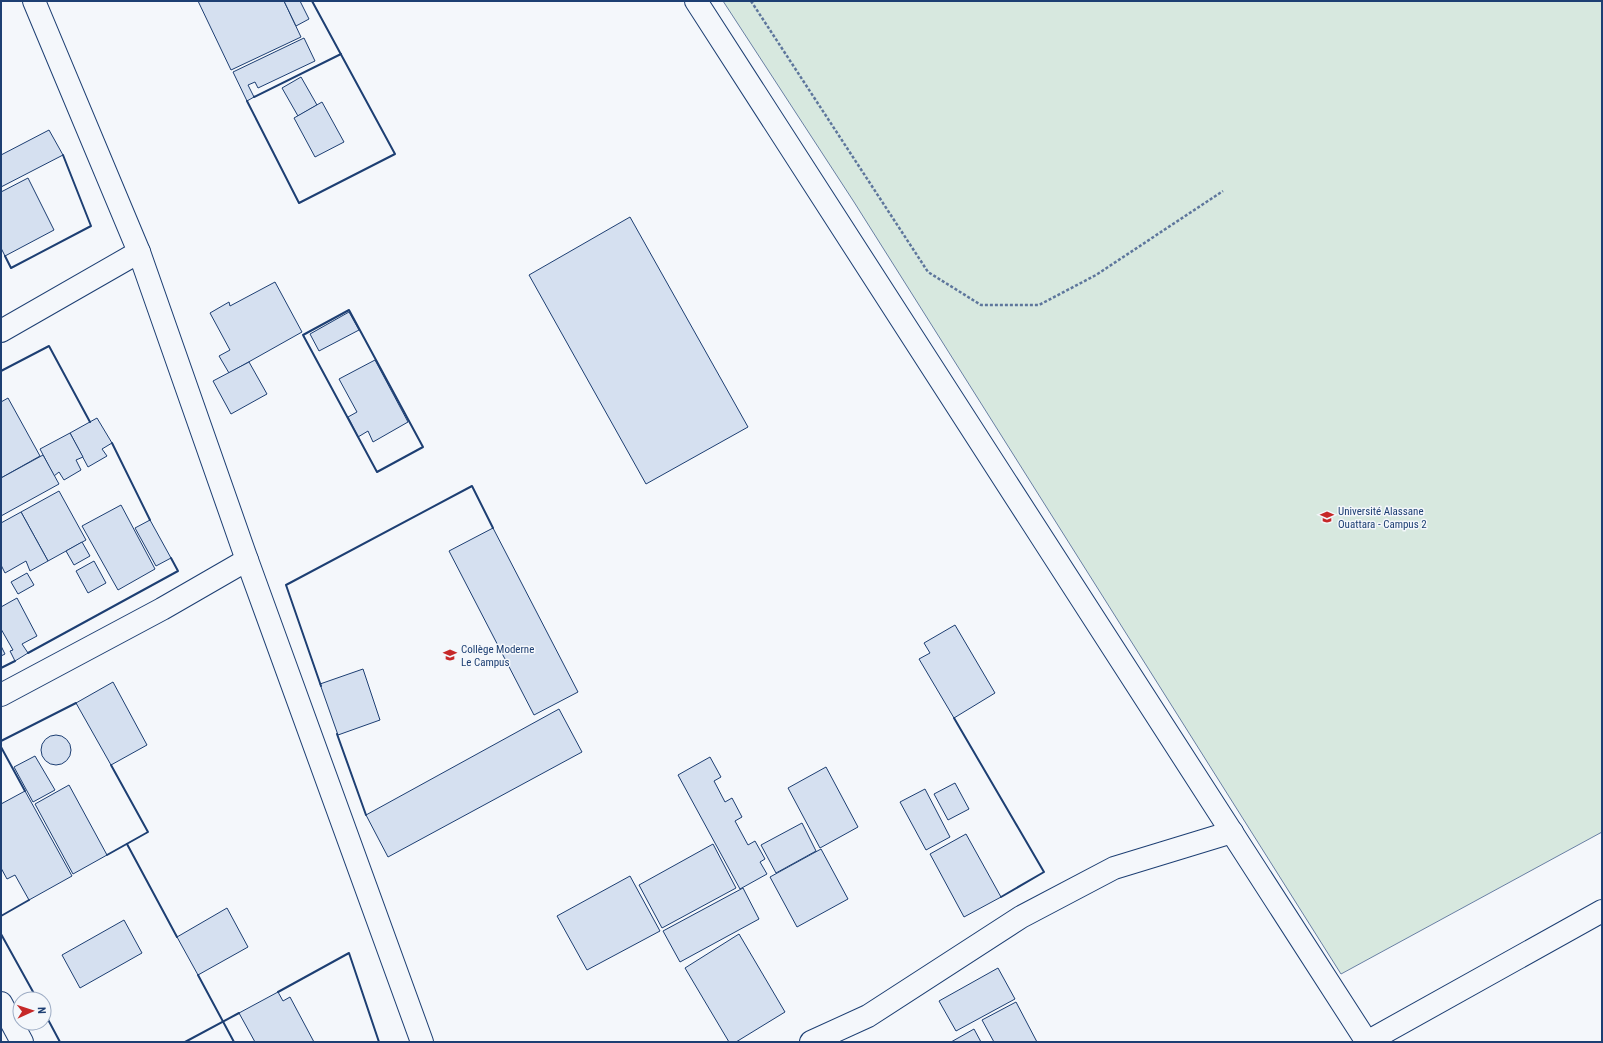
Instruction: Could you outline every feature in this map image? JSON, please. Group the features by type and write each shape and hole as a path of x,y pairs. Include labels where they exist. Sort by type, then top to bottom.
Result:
{"street":[{"path":"34,1 139,252 247,560 422,1042"},
{"path":"696,1 1367,1042 1602,911"},
{"path":"1,331 139,252"},
{"path":"1,695 162,609 247,560"},
{"path":"811,1042 868,1016 1021,917 1114,868 1232,832"},
{"path":"1,1003 22,1042"}],"path":[{"path":"751,1 928,272 981,305 1039,305 1096,275 1222,191"}],"shaded area":[{"name":"Université Alassane Ouattara - Campus 2","path":"723,1 1602,1 1602,832 1341,974 854,202"}],"building":[{"path":"198,1 284,1 301,37 231,70"},
{"path":"284,1 300,1 309,19 296,26"},
{"path":"304,38 315,61 258,88 255,82 248,85 254,97 247,101 233,72"},
{"path":"301,77 317,105 298,116 282,88"},
{"path":"322,102 344,142 315,157 294,118"},
{"path":"49,130 63,155 1,187 1,155"},
{"path":"28,178 54,230 5,256 1,248 1,192"},
{"path":"630,217 748,427 646,484 529,275"},
{"path":"275,282 302,332 229,373 219,356 230,350 210,313 229,302 230,306"},
{"path":"349,312 359,330 319,351 310,334"},
{"path":"375,360 408,422 373,442 368,431 358,437 348,417 357,412 339,379"},
{"path":"249,362 267,394 231,414 213,381"},
{"path":"8,398 40,456 1,478 1,402"},
{"path":"97,418 112,443 102,449 107,456 88,467 70,433"},
{"path":"70,433 83,457 76,460 81,470 64,480 59,472 54,476 40,449"},
{"path":"43,455 59,484 1,516 1,478"},
{"path":"59,491 86,540 48,561 21,512"},
{"path":"121,505 155,569 118,590 82,526"},
{"path":"21,512 48,561 30,571 26,561 5,573 1,565 1,523"},
{"path":"150,520 171,558 156,566 135,528"},
{"path":"493,528 578,692 534,715 449,551"},
{"path":"82,542 90,556 74,565 66,551"},
{"path":"94,561 106,583 88,593 76,571"},
{"path":"27,573 34,585 18,594 11,582"},
{"path":"17,598 37,636 22,644 28,653 15,661 10,651 13,650 1,629 1,607"},
{"path":"955,625 995,693 954,718 919,659 930,653 924,643"},
{"path":"1,646 5,654 1,656"},
{"path":"363,669 380,720 338,735 320,684"},
{"path":"113,682 147,745 111,765 76,703"},
{"path":"559,709 582,752 388,857 366,815"},
{"path":"56,735 62,736 70,744 70,756 62,764 56,765 50,764 42,756 41,750 42,744 50,736"},
{"path":"35,756 55,790 33,802 14,767"},
{"path":"710,757 721,777 714,781 725,802 732,798 742,817 735,821 748,845 755,841 765,859 760,862 767,874 740,889 678,775"},
{"path":"826,767 858,827 820,848 788,788"},
{"path":"955,783 969,809 948,820 934,794"},
{"path":"69,785 107,855 73,874 35,804"},
{"path":"925,789 950,837 926,850 900,802"},
{"path":"25,791 72,876 29,900 15,875 7,879 1,868 1,804"},
{"path":"802,823 816,851 776,873 761,845"},
{"path":"966,834 1001,897 964,917 930,854"},
{"path":"713,844 736,888 662,928 639,885"},
{"path":"821,849 848,899 797,927 770,877"},
{"path":"630,876 660,931 587,970 557,916"},
{"path":"743,888 759,919 680,962 663,931"},
{"path":"227,908 248,947 198,975 177,937"},
{"path":"124,920 142,953 80,988 62,955"},
{"path":"739,934 785,1012 736,1042 729,1042 685,968"},
{"path":"998,968 1015,999 956,1031 939,1001"},
{"path":"278,992 283,1001 290,997 314,1042 255,1042 239,1013"},
{"path":"1016,1002 1037,1042 994,1042 982,1020"},
{"path":"974,1029 981,1042 951,1042"}],"wall":[{"path":"247,101 299,203 395,154 312,1"},
{"path":"254,97 341,54"},
{"path":"5,256 11,268 91,226 63,155"},
{"path":"349,310 423,447 377,472 303,335 349,310"},
{"path":"1,371 49,346 90,422"},
{"path":"112,443 150,520"},
{"path":"321,686 286,585 472,486 493,528"},
{"path":"28,653 178,571 171,558"},
{"path":"1,668 15,661"},
{"path":"1,741 76,703"},
{"path":"954,718 1044,872 1001,897"},
{"path":"337,734 366,815"},
{"path":"1,747 25,791"},
{"path":"107,855 148,832 111,765"},
{"path":"127,844 177,937"},
{"path":"1,916 29,900"},
{"path":"1,934 33,991"},
{"path":"278,992 349,953 379,1042"},
{"path":"198,975 234,1042"},
{"path":"185,1042 239,1013"},
{"path":"52,1027 60,1042"}],"place":[{"name":"Université Alassane Ouattara - Campus 2","path":"1327,517"},
{"name":"Collège Moderne Le Campus","path":"450,655"}]}
